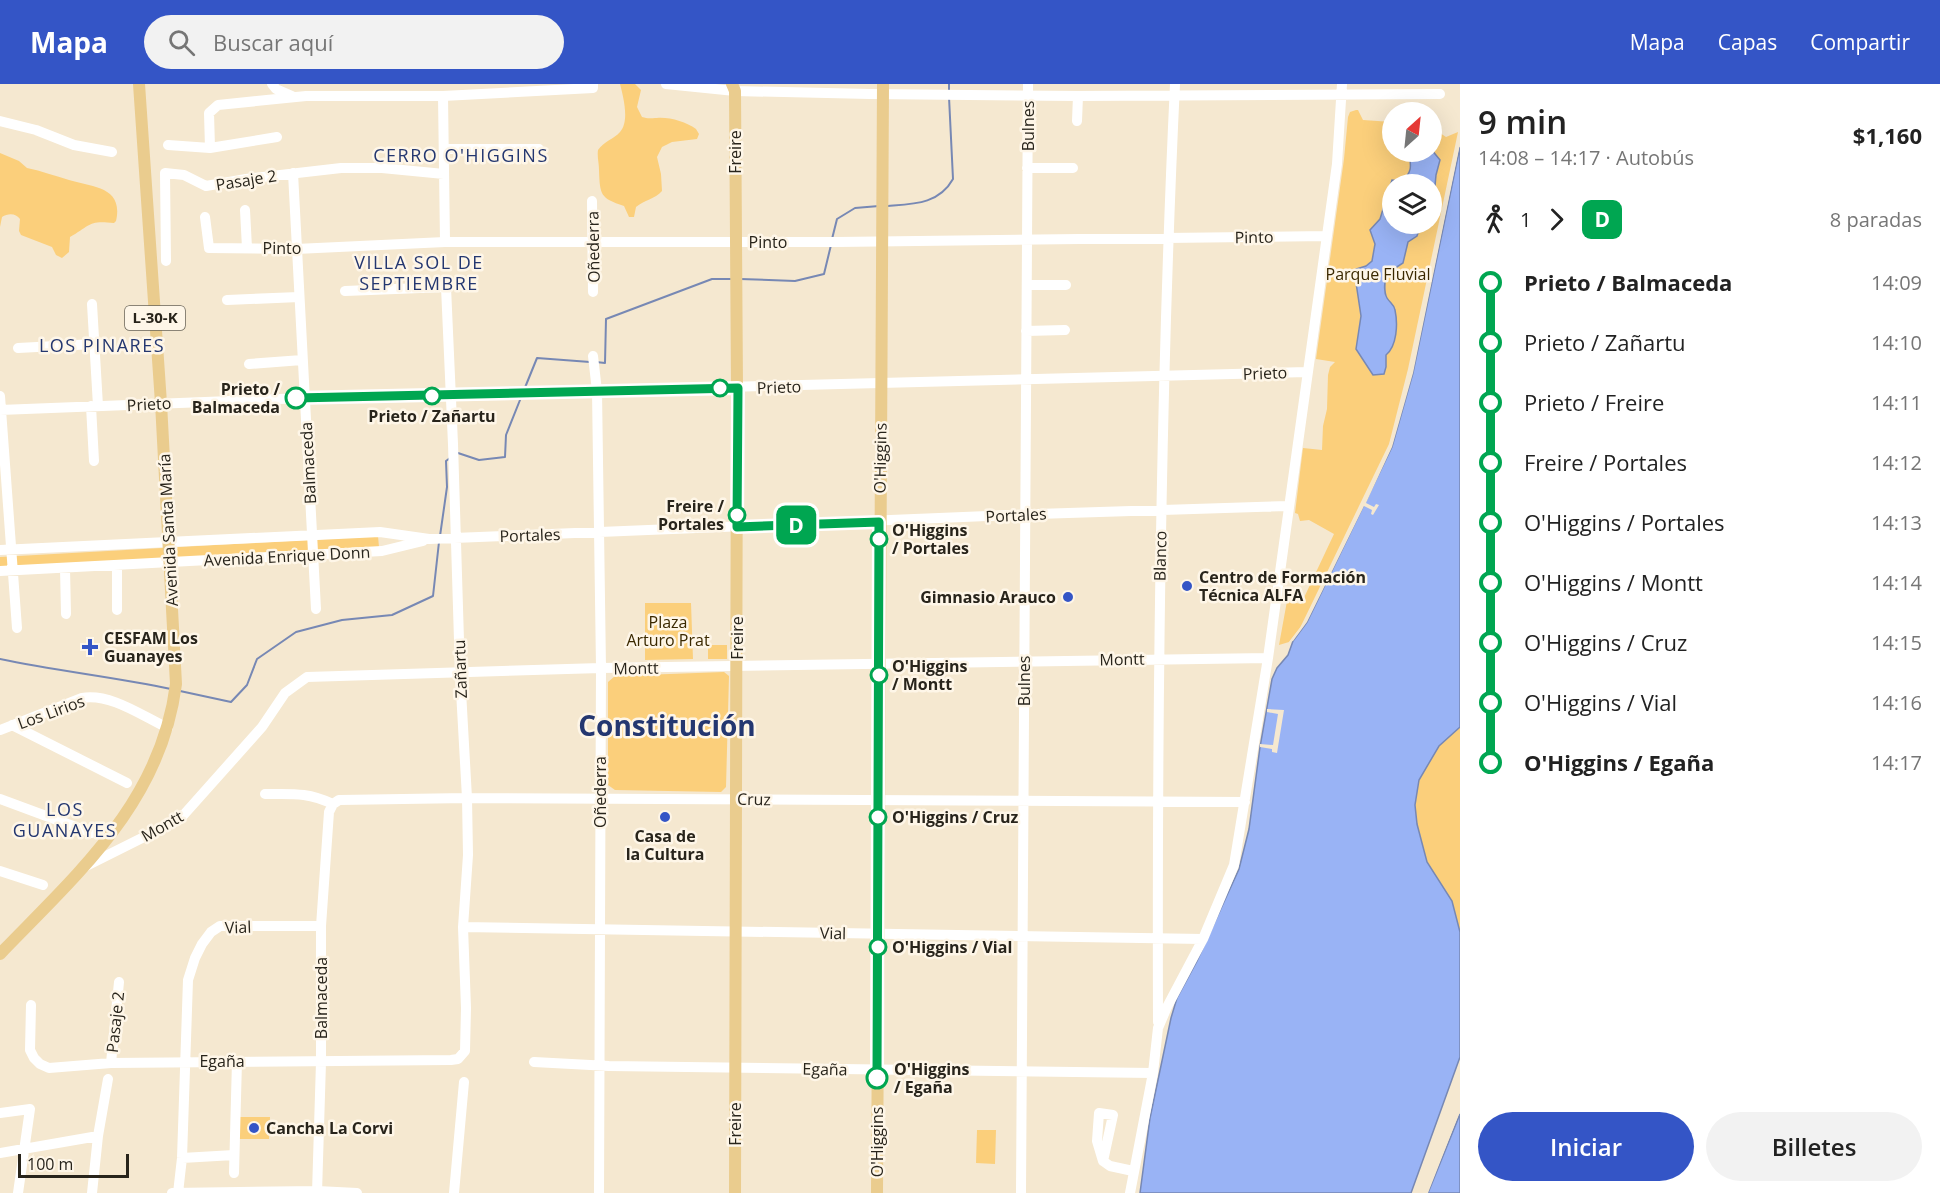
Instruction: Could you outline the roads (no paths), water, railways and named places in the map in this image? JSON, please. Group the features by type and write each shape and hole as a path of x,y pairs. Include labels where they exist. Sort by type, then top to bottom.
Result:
{"main road":[{"name":"Avenida Santa María","path":"0,954 106,841 136,798 155,764 168,728 176,684 161,403 139,84"},
{"name":"Freire","path":"734,88 738,388 735,1193"},
{"name":"O'Higgins","path":"877,1193 883,89"}],"street":[{"path":"272,84 276,90 292,96"},
{"path":"666,84 734,88 883,89 939,94 1028,90 1078,96 1174,90 1342,89 1440,94"},
{"path":"210,148 209,113 218,105 292,96 443,96 593,86"},
{"path":"1130,1193 1153,1073 1158,1028 1203,939 1232,873 1268,658 1306,372 1337,164 1342,89"},
{"name":"Bulnes","path":"1021,1193 1028,90"},
{"name":"Blanco","path":"1158,1028 1157,802 1160,510 1174,90"},
{"path":"443,96 445,242"},
{"path":"1077,122 1078,96"},
{"path":"0,121 36,130 74,145 112,152"},
{"path":"168,144 210,148 277,137"},
{"path":"444,149 539,149"},
{"name":"Pasaje 2","path":"166,261 165,173 184,175 206,186 341,168 382,168 444,174"},
{"name":"Bulnes","path":"1027,168 1073,168"},
{"name":"Balmaceda","path":"293,173 316,609"},
{"name":"Oñederra","path":"592,201 593,292"},
{"path":"245,210 246,248"},
{"name":"Pinto","path":"205,217 209,248 296,249 445,242 881,242 1327,236"},
{"path":"1027,285 1066,285"},
{"name":"Zañartu","path":"345,291 446,287 454,461 453,538 467,798 468,855 464,927 465,1051"},
{"path":"227,300 299,297"},
{"path":"92,304 94,461"},
{"path":"1026,331 1065,330"},
{"path":"18,348 94,344"},
{"name":"Oñederra","path":"593,356 597,391 601,668 599,1193"},
{"path":"249,364 302,360"},
{"name":"Prieto","path":"1,410 304,398 1306,372"},
{"path":"0,396 17,628"},
{"name":"Portales","path":"453,538 879,522 1025,514 1288,506"},
{"name":"Avenida Enrique Donn","path":"0,550 380,532 429,539 453,538"},
{"path":"393,549 397,541 394,535"},
{"name":"Avenida Enrique Donn","path":"0,572 393,549 429,539"},
{"path":"211,540 212,560"},
{"path":"133,544 135,564"},
{"path":"117,565 117,610"},
{"path":"64,568 66,614"},
{"name":"Montt","path":"81,869 180,819 262,727 285,693 307,677 601,668 1268,658"},
{"name":"Los Lirios","path":"0,730 77,700 94,697 107,699 168,728"},
{"path":"12,726 127,783"},
{"name":"Cruz","path":"265,794 316,796 333,804 339,800 467,798 1245,802"},
{"path":"0,800 92,833"},
{"name":"Balmaceda","path":"317,1192 321,1062 321,926 329,812 333,804"},
{"path":"0,871 43,885"},
{"name":"Vial","path":"186,1062 188,980 198,951 209,934 217,927 321,926"},
{"name":"Vial","path":"464,927 1203,939"},
{"name":"Pasaje 2","path":"111,1063 119,982"},
{"name":"Egaña","path":"31,1005 30,1050 40,1064 50,1068 111,1063 451,1060 458,1059 465,1051"},
{"path":"234,1173 237,1061"},
{"path":"186,1062 182,1158 176,1193 357,1193"},
{"name":"Egaña","path":"534,1062 600,1065 1153,1073"},
{"path":"92,1193 98,1136 108,1079"},
{"path":"454,1193 464,1082"},
{"path":"0,1113 30,1109 18,1193"},
{"path":"0,1154 98,1136"},
{"path":"182,1158 234,1155"},
{"path":"1103,1161 1110,1166 1133,1172"}],"water":[{"path":"1460,147 1460,727 1439,746 1419,780 1415,805 1417,824 1427,862 1452,901 1460,932 1460,1057 1411,1193 1140,1193 1150,1118 1177,998 1197,961 1239,869 1249,829 1272,679 1277,668 1288,655 1293,641 1307,622 1392,447 1413,373"},
{"path":"1411,162 1439,162 1436,174 1408,174"},
{"path":"1382,212 1382,234 1418,234 1408,242 1403,263 1386,274 1385,292 1394,308 1396,334 1390,351 1386,355 1384,374 1373,375 1356,349 1361,316 1355,276 1356,269 1372,261 1375,244 1370,230 1380,219"},
{"path":"1460,1114 1460,1193 1428,1193"}],"waterway":[{"path":"949,84 949,92"},
{"path":"888,206 916,203 933,198 941,193 953,179 949,97"},
{"path":"832,239 837,219 855,208 879,206"},
{"path":"740,279 795,281 824,274 831,245"},
{"path":"596,362 605,363 606,319 712,279 731,279"},
{"path":"524,390 537,358 590,362"},
{"path":"458,453 479,460 505,457 506,435 522,395"},
{"path":"440,536 447,487 446,461 450,458"},
{"path":"180,691 231,702 247,685 257,659 296,632 342,620 392,615 433,596 439,542"},
{"path":"0,659 171,689"}],"place":[{"name":"Prieto / Zañartu","path":"432,396"},
{"name":"Prieto / Balmaceda","path":"296,398"},
{"name":"Freire / Portales","path":"737,515"},
{"name":"O'Higgins / Portales","path":"879,539"},
{"name":"Centro de Formación Técnica ALFA","path":"1187,586"},
{"name":"Gimnasio Arauco","path":"1068,597"},
{"name":"CESFAM Los Guanayes","path":"90,647"},
{"name":"O'Higgins / Montt","path":"879,675"},
{"name":"Casa de la Cultura","path":"665,817"},
{"name":"O'Higgins / Cruz","path":"878,817"},
{"name":"O'Higgins / Vial","path":"878,947"},
{"name":"O'Higgins / Egaña","path":"877,1078"},
{"name":"Cancha La Corvi","path":"254,1128"}],"district":[{"name":"CERRO O'HIGGINS","path":"461,156"},
{"name":"VILLA SOL DE SEPTIEMBRE","path":"419,273"},
{"name":"LOS PINARES","path":"102,346"},
{"name":"Constitución","path":"667,726"},
{"name":"LOS GUANAYES","path":"65,820"}],"park label":[{"name":"Parque Fluvial","path":"1378,274"},
{"name":"Plaza Arturo Prat","path":"668,631"}]}
